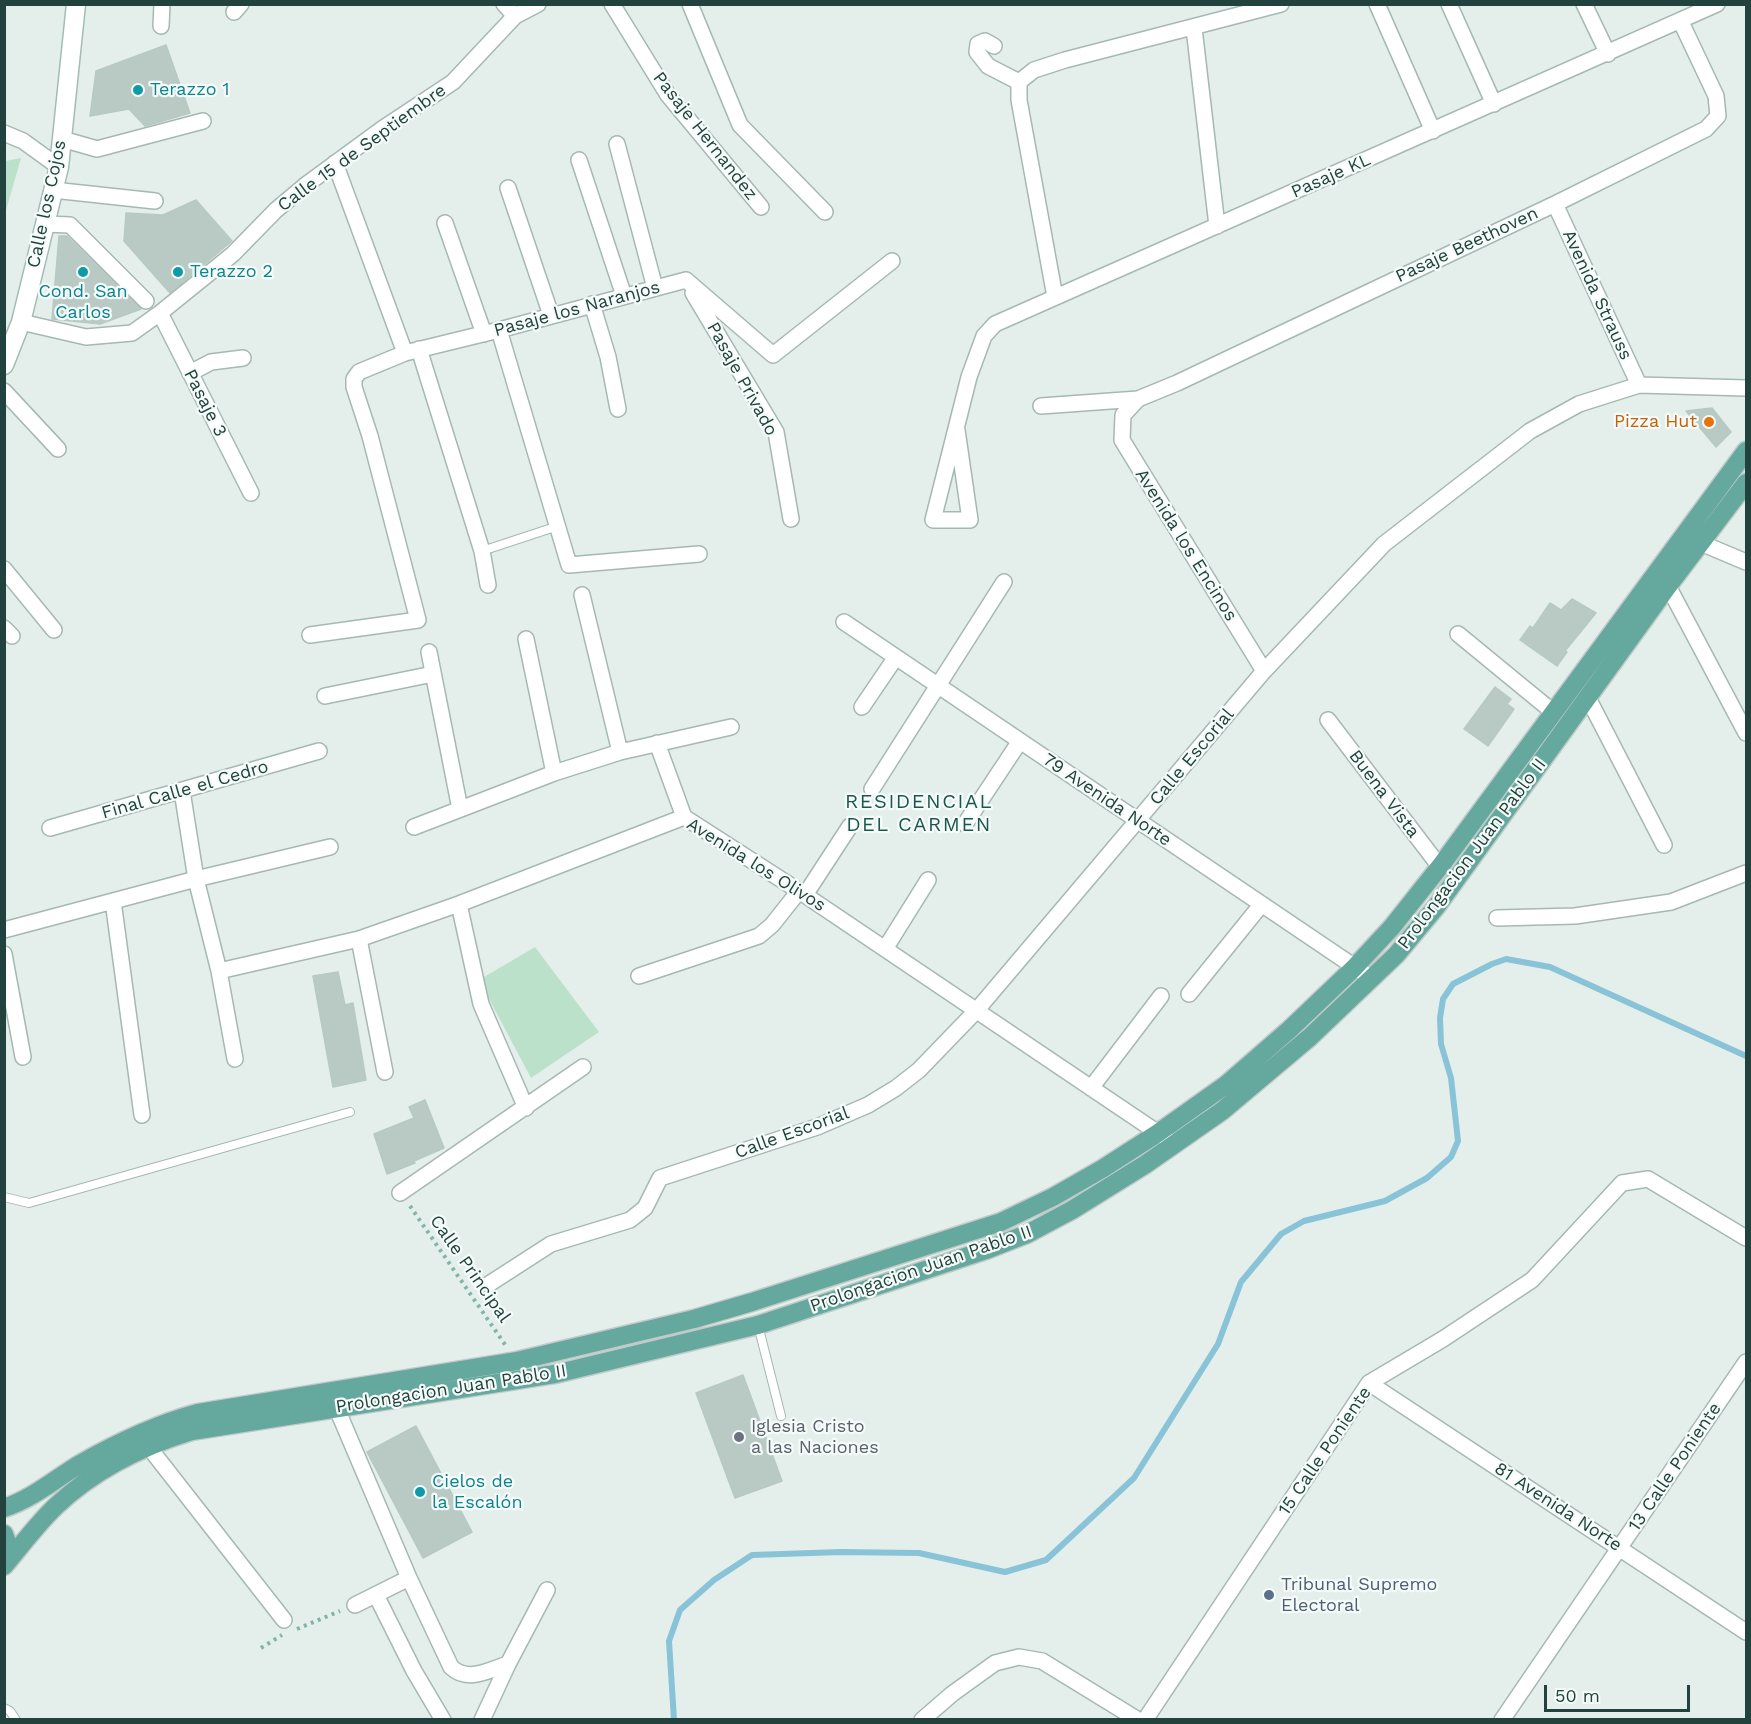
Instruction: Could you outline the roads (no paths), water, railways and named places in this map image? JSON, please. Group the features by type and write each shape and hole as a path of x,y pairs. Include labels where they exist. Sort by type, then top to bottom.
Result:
{"main road":[{"name":"Prolongacion Juan Pablo II","path":"4,1508 20,1502 81,1463 112,1447 190,1415 517,1361 704,1316 987,1228 1053,1197 1102,1169 1227,1084 1354,968 1392,927 1440,867 1746,451"},
{"name":"Prolongacion Juan Pablo II","path":"4,1563 61,1502 107,1468 148,1446 192,1431 555,1374 758,1325 986,1250 1027,1234 1072,1210 1174,1145 1222,1111 1310,1037 1396,955 1436,907 1668,586 1746,483"},
{"path":"4,1534 8,1545 4,1563"}],"street":[{"name":"Calle los Cojos","path":"4,365 21,322 58,167 76,4"},
{"path":"161,26 162,4"},
{"name":"Calle 15 de Septiembre","path":"21,322 86,336 132,333 160,314 233,254 276,210 335,163 453,82 509,10 538,4"},
{"name":"Pasaje Hernandez","path":"612,4 668,95 761,207"},
{"path":"690,4 740,125 825,212"},
{"path":"1019,82 1034,70 1281,4"},
{"path":"1377,4 1433,131"},
{"path":"1449,4 1494,104"},
{"path":"1584,4 1608,54"},
{"name":"Pasaje KL","path":"957,430 961,403 984,336 995,324 1681,22 1717,4"},
{"name":"Pasaje Beethoven","path":"1123,415 1138,399 1555,204 1706,129 1718,116 1716,96 1681,22"},
{"path":"1194,28 1217,226"},
{"path":"994,46 985,41 978,44 977,52 988,66 1019,82"},
{"path":"1019,82 1020,100 1055,297"},
{"path":"62,139 97,149 203,121"},
{"path":"4,133 23,141 58,167"},
{"path":"617,144 656,288"},
{"path":"579,160 624,296"},
{"path":"335,163 412,351 482,550 488,585"},
{"path":"508,188 551,315"},
{"path":"53,190 155,201"},
{"name":"Avenida Strauss","path":"1555,204 1639,385"},
{"path":"445,223 484,334"},
{"path":"45,224 70,225 146,301"},
{"path":"686,280 773,355 892,261"},
{"name":"Pasaje los Naranjos","path":"310,635 418,620 370,436 354,387 354,380 359,372 412,351 686,280"},
{"name":"Pasaje Privado","path":"686,280 776,432 791,519"},
{"path":"592,304 608,357 618,409"},
{"name":"Pasaje 3","path":"160,314 251,493"},
{"path":"499,330 569,565 699,554"},
{"path":"190,373 211,362 243,358"},
{"name":"Calle Escorial","path":"489,1284 551,1244 630,1220 645,1208 660,1178 817,1127 868,1105 896,1088 919,1070 976,1011 1264,671 1384,544 1530,431 1580,404 1639,385 1746,388"},
{"path":"4,391 58,449"},
{"path":"1041,406 1138,399"},
{"name":"Avenida los Encinos","path":"1123,415 1122,440 1264,671"},
{"path":"957,430 970,520 933,520 948,464 957,430"},
{"path":"1701,543 1746,562"},
{"path":"4,569 54,630"},
{"path":"872,789 1004,582"},
{"path":"1668,586 1746,733"},
{"path":"582,595 620,752"},
{"name":"79 Avenida Norte","path":"844,622 1371,978"},
{"path":"1458,634 1553,712"},
{"path":"526,639 554,773"},
{"path":"429,652 460,809"},
{"path":"862,707 896,657"},
{"path":"326,696 433,674"},
{"path":"1588,698 1664,845"},
{"name":"Buena Vista","path":"1328,720 1440,867"},
{"path":"414,827 554,773 620,752 731,727"},
{"path":"965,824 1020,741"},
{"path":"657,743 684,817"},
{"name":"Final Calle el Cedro","path":"50,828 319,751"},
{"path":"182,790 196,879 219,971 235,1059"},
{"name":"Avenida los Olivos","path":"219,971 359,939 459,904 684,817 802,893 1174,1145"},
{"path":"639,976 759,936 802,893 850,826"},
{"path":"4,930 196,879 330,847"},
{"path":"1497,918 1575,916 1671,902 1746,873"},
{"path":"885,949 928,880"},
{"path":"113,901 142,1115"},
{"path":"459,904 481,1004 526,1108"},
{"path":"1189,994 1261,904"},
{"path":"359,939 385,1072"},
{"path":"4,954 23,1057"},
{"path":"1091,1088 1161,996"},
{"path":"400,1193 584,1067"},
{"name":"15 Calle Poniente","path":"1145,1719 1369,1383 1443,1339 1532,1280 1622,1183 1648,1179 1746,1238"},
{"name":"13 Calle Poniente","path":"1502,1719 1746,1362"},
{"name":"81 Avenida Norte","path":"1369,1383 1746,1632"},
{"path":"337,1409 409,1578 454,1670 471,1676 508,1664"},
{"path":"148,1446 287,1628"},
{"path":"355,1605 409,1578"},
{"path":"482,1719 547,1590"},
{"path":"375,1595 414,1671 443,1719"},
{"path":"922,1719 995,1663 1019,1657 1042,1661 1138,1719"}],"lane":[{"path":"482,550 558,526"},
{"path":"4,1197 29,1203 350,1112"},
{"path":"758,1325 781,1416"},
{"path":"4,1708 10,1711 16,1719"}],"waterway":[{"path":"674,1720 669,1641 680,1610 714,1580 752,1555 841,1552 919,1553 1005,1572 1046,1560 1134,1478 1218,1344 1241,1282 1281,1234 1304,1221 1385,1201 1427,1178 1451,1157 1458,1141 1451,1078 1441,1044 1440,1018 1443,999 1453,984 1506,959 1550,967 1746,1056"}],"place":[{"name":"Terazzo 1","path":"138,90"},
{"name":"Cond. San Carlos","path":"83,272"},
{"name":"Terazzo 2","path":"178,272"},
{"name":"Pizza Hut","path":"1709,422"},
{"name":"Iglesia Cristo a las Naciones","path":"739,1437"},
{"name":"Cielos de la Escalón","path":"420,1492"},
{"name":"Tribunal Supremo Electoral","path":"1269,1595"}],"district":[{"name":"RESIDENCIAL DEL CARMEN","path":"919,814"}]}
